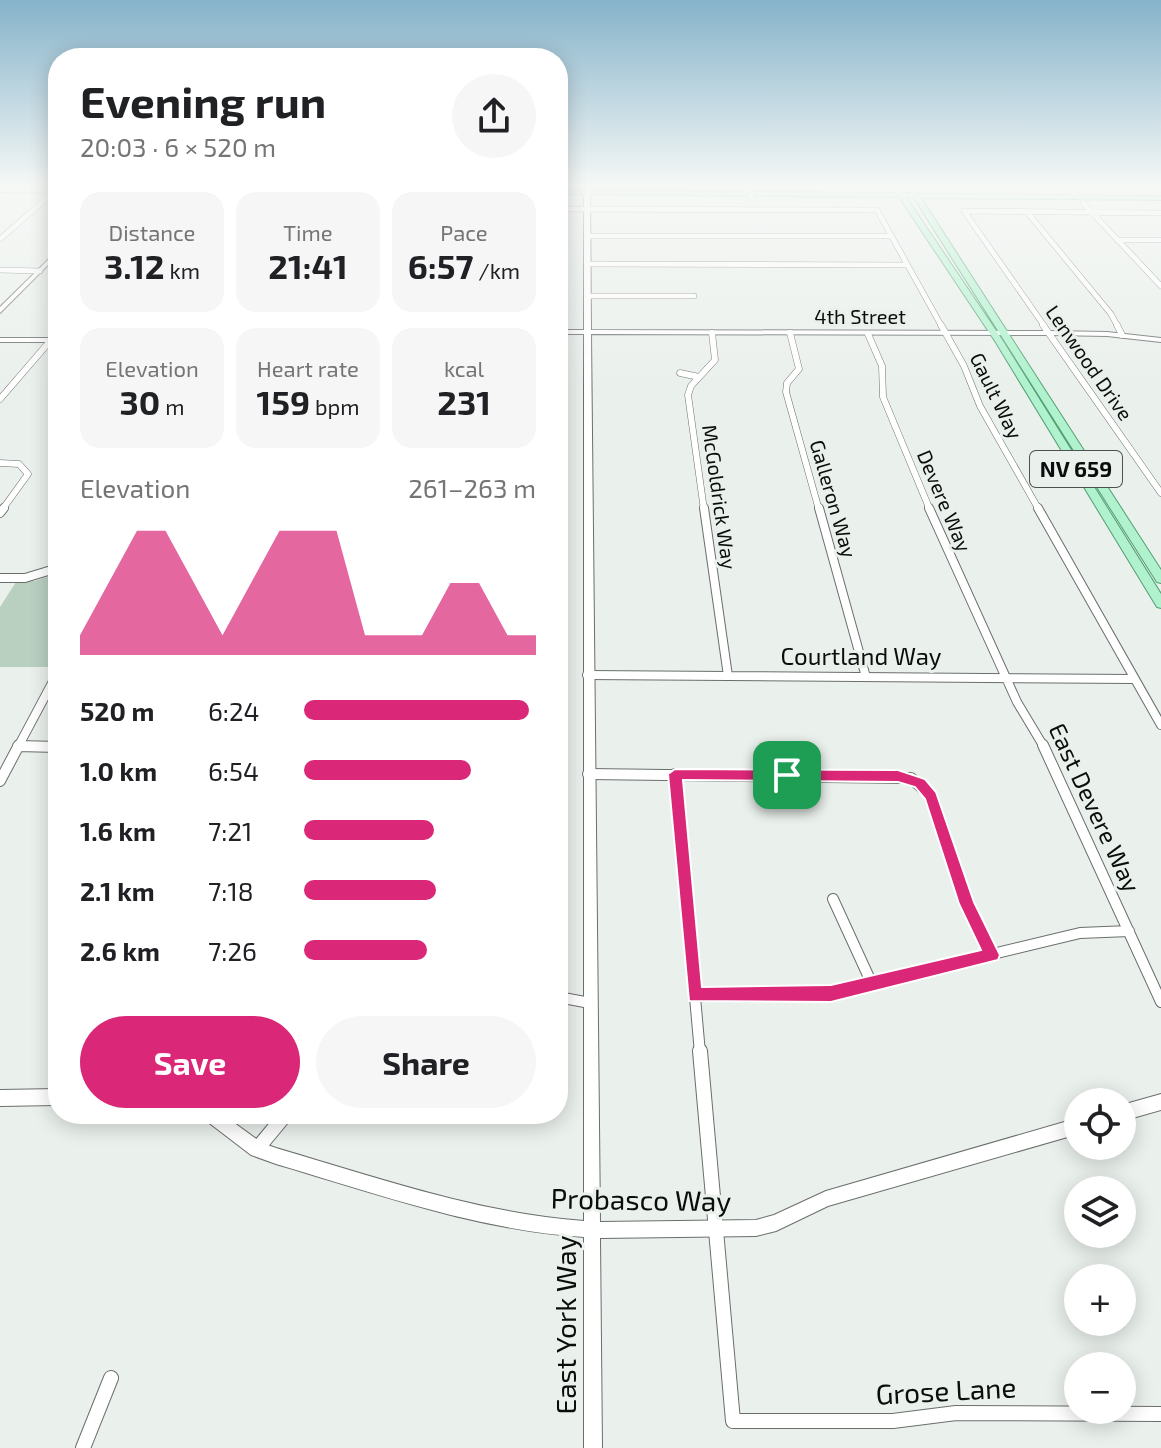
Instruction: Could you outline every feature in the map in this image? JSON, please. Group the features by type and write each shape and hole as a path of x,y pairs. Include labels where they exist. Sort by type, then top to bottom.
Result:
{"main road":[{"name":"NV 659","path":"940,252 1161,579"},
{"name":"NV 659","path":"952,252 1161,604"}],"street":[{"name":"East York Way","path":"587,252 593,1448"},
{"name":"Gault Way","path":"900,252 964,366 980,406 1161,725"},
{"name":"Lenwood Drive","path":"992,252 1161,493"},
{"path":"1060,252 1111,314 1122,335"},
{"path":"1128,252 1161,286"},
{"path":"0,311 48,263"},
{"path":"587,264 907,265"},
{"path":"0,270 40,271"},
{"path":"588,296 694,296"},
{"name":"4th Street","path":"568,332 1049,333 1122,335 1161,340"},
{"name":"McGoldrick Way","path":"712,333 715,360 691,386 688,395 728,676"},
{"name":"Galleron Way","path":"790,333 800,364 786,392 866,677"},
{"name":"Devere Way","path":"868,334 882,366 883,397 954,567 1006,678"},
{"path":"0,340 48,340"},
{"path":"0,399 48,347"},
{"path":"680,373 699,377"},
{"path":"0,463 19,464 28,474 0,513"},
{"path":"0,578 25,578 48,571"},
{"name":"Courtland Way","path":"587,675 1134,679"},
{"name":"East Devere Way","path":"1006,678 1042,742 1161,1002"},
{"path":"0,781 48,690"},
{"path":"18,746 48,747"},
{"path":"588,774 898,776 920,783 931,796 970,913 992,955"},
{"path":"675,774 716,1228"},
{"path":"833,899 872,984"},
{"path":"695,995 831,993 1080,933 1129,931"},
{"path":"568,999 590,1003"},
{"path":"0,1098 48,1093"},
{"path":"1136,1109 1161,1102"},
{"name":"Probasco Way","path":"223,1124 257,1149 488,1216 554,1227 592,1229 756,1228 776,1223 826,1199 1064,1130"},
{"path":"257,1149 278,1124"},
{"name":"Grose Lane","path":"716,1228 733,1421 893,1421 956,1413 1161,1414"},
{"path":"83,1448 111,1378"}],"green space":[{"path":"48,576 48,667 0,667 0,607 16,582"}],"route":[{"path":"675,774 787,775 898,776 920,783 931,796 967,904 992,955 831,993 695,995 675,774"}]}
